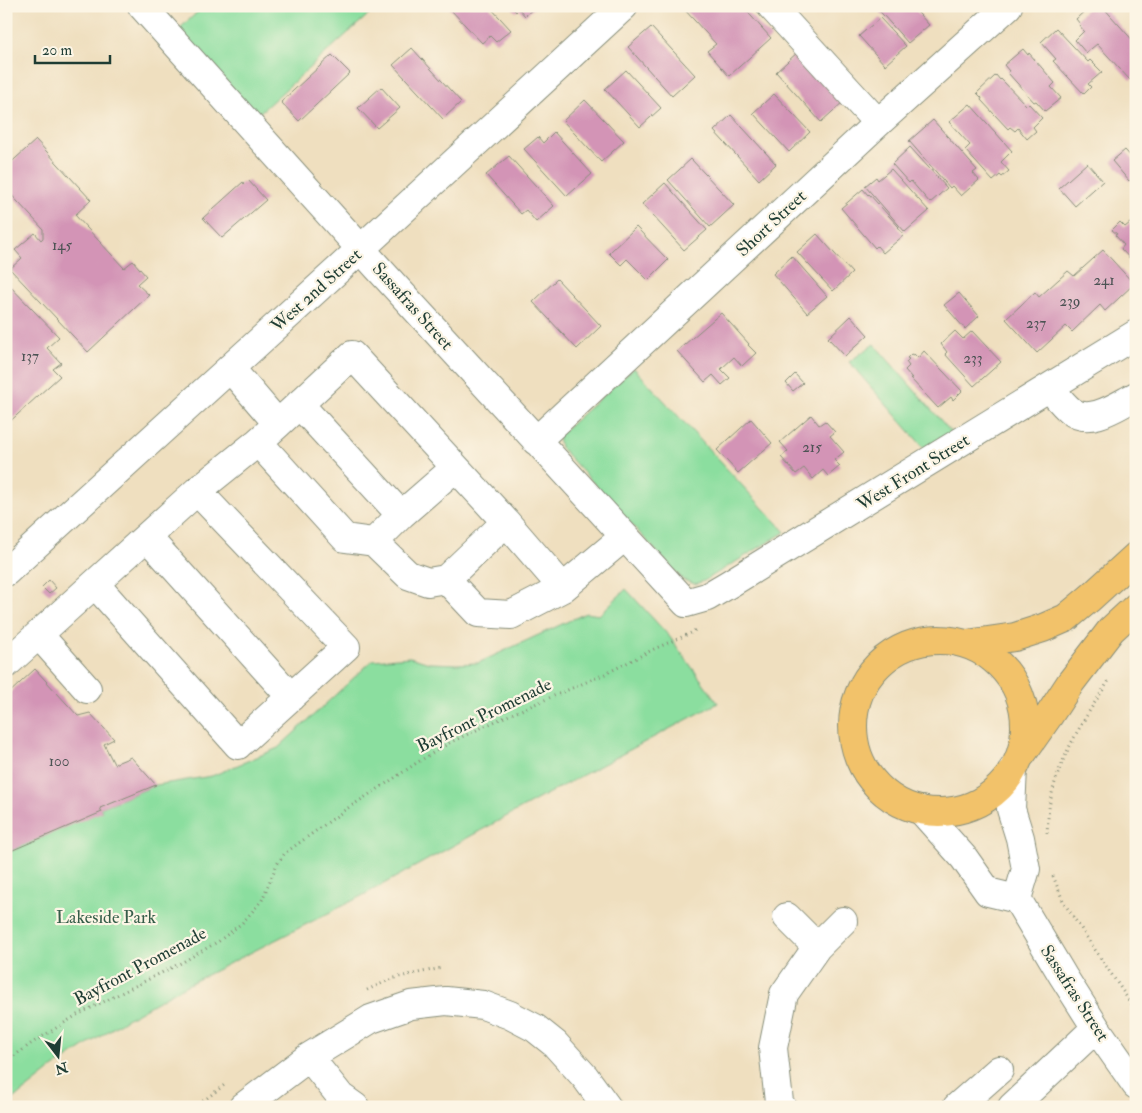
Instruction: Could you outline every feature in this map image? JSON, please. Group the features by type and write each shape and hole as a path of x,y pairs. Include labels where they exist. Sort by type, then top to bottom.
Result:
{"highway":[{"path":"967,644 1015,637 1066,618 1136,556"},
{"path":"1016,764 1025,736 1024,712 1018,690 1005,670 988,654 967,644 944,640 921,641 899,649 880,663 865,681 856,702 853,725 855,748 864,769 879,788 898,802 921,810 944,812 968,807 989,796 1006,780 1071,682 1111,630 1136,606"}],"street":[{"name":"Sassafras Street","path":"142,6 361,249 686,603"},
{"name":"West 2nd Street","path":"6,572 361,249 624,6"},
{"path":"771,6 878,123"},
{"name":"Short Street","path":"536,441 878,123 1008,6"},
{"name":"West Front Street","path":"686,603 707,596 729,584 1136,334"},
{"path":"6,664 197,491 258,442 352,355 506,522 563,588"},
{"path":"230,368 278,424"},
{"path":"1050,388 1070,411 1076,415 1090,417 1098,415 1136,396"},
{"path":"299,404 401,515"},
{"path":"258,442 345,538 374,542 408,575 428,582 446,579 506,522"},
{"path":"374,542 401,515 455,468"},
{"path":"95,584 238,744 346,647 197,491"},
{"path":"147,536 291,697"},
{"path":"446,579 478,613 511,615 563,588 624,536"},
{"path":"39,635 87,690"},
{"path":"921,810 964,858 988,892 1017,899 1026,869 1012,809 1016,764"},
{"name":"Sassafras Street","path":"1017,899 1096,1028 1136,1084"},
{"path":"787,917 816,947"},
{"path":"782,1107 779,1102 773,1048 784,994 816,947 843,921"},
{"path":"243,1107 309,1057 371,1019 411,1005 446,1001 483,1006 510,1015 535,1028 555,1044 585,1077 607,1107"},
{"path":"1012,1107 1096,1028"},
{"path":"309,1057 341,1097 355,1107"},
{"path":"957,1107 999,1070"}],"path":[{"name":"Bayfront Promenade","path":"6,1062 38,1039 77,1015 181,963 218,940 252,912 262,900 277,864 285,853 345,810 418,762 451,742 605,674 691,633 704,623"},
{"path":"1048,840 1050,799 1060,768 1080,725 1111,677"},
{"path":"1052,871 1064,903 1136,1011"}],"green space":[{"path":"204,6 378,6 257,115 178,30"},
{"path":"874,344 951,432 924,448 849,362"},
{"path":"634,368 785,532 704,581 695,584 683,580 561,448 558,439 559,435"},
{"name":"Lakeside Park","path":"626,589 669,636 718,703 358,898 181,988 125,1020 54,1067 6,1105 6,853 102,811 100,808 156,785 212,776 278,748 373,660 410,657 429,663 478,663 586,613 599,615"}],"building":[{"path":"450,6 489,6 511,30 496,42 490,36 482,43 449,8"},
{"path":"511,6 536,6 525,16 519,9 516,12"},
{"path":"685,6 742,6 771,38 729,76 707,51 716,44 683,8"},
{"path":"875,6 912,6 929,25 908,43"},
{"path":"1090,6 1102,6 1136,44 1136,75 1130,80 1097,44 1086,53 1075,40 1084,31 1076,19"},
{"path":"880,18 906,46 885,65 859,36"},
{"path":"651,27 695,75 672,96 628,47"},
{"path":"1056,28 1088,62 1090,60 1102,72 1088,84 1091,87 1084,94 1053,61 1056,59 1041,42"},
{"path":"412,48 461,102 443,119 393,65"},
{"path":"1023,49 1028,55 1029,53 1055,83 1051,87 1061,98 1045,111 1036,101 1034,102 1008,73 1009,71 1004,65"},
{"path":"799,51 844,101 821,122 776,72"},
{"path":"332,55 350,73 299,121 281,102"},
{"path":"626,70 661,108 640,127 605,89"},
{"path":"996,75 1042,118 1033,127 1036,131 1027,139 1018,128 1015,131 1010,127 1008,129 981,100 982,98 977,93"},
{"path":"381,87 400,108 377,128 358,108"},
{"path":"774,94 810,132 789,152 753,113"},
{"path":"585,100 624,141 601,162 563,121"},
{"path":"970,104 1012,151 1001,162 1009,171 993,181 965,150 970,145 949,122"},
{"path":"731,115 776,164 759,180 714,131"},
{"path":"933,120 977,170 973,173 979,180 961,196 952,186 950,188 909,141"},
{"path":"554,132 592,174 567,196 524,149 538,137 543,143"},
{"path":"36,140 91,200 75,215 124,268 133,261 146,276 137,284 149,295 88,352 10,269 22,258 15,250 35,233 41,240 43,238 43,229 6,189 6,167"},
{"path":"910,147 947,188 930,203 911,181 909,183 892,164"},
{"path":"1125,150 1136,162 1136,175 1129,181 1112,161"},
{"path":"509,156 554,206 536,222 526,210 521,214 486,175"},
{"path":"691,159 734,205 710,227 668,180"},
{"path":"1087,163 1103,181 1075,206 1059,188"},
{"path":"891,169 929,211 905,232 865,186 876,177 878,180"},
{"path":"248,180 266,200 222,238 203,218 243,182 244,184"},
{"path":"665,183 707,230 684,250 642,204"},
{"path":"863,189 899,227 904,235 883,253 877,246 875,248 841,208"},
{"path":"1136,218 1136,265 1121,249 1124,245 1112,230 1120,222 1125,227"},
{"path":"636,227 668,260 648,280 627,259 621,265 609,253"},
{"path":"817,234 852,273 833,291 797,252"},
{"path":"1103,250 1134,284 1105,311 1100,305 1072,332 1066,326 1037,353 1006,319 1035,292 1039,297 1068,271 1074,276"},
{"path":"792,256 827,296 807,313 773,274"},
{"path":"557,279 601,326 577,349 533,302"},
{"path":"6,282 59,337 47,348 61,363 53,369 60,376 6,425"},
{"path":"959,293 979,316 965,329 944,305"},
{"path":"721,313 756,353 742,366 734,357 721,369 730,378 722,385 713,375 705,382 677,351"},
{"path":"851,316 868,335 845,356 828,338"},
{"path":"955,331 963,339 972,331 1001,362 974,386 945,354 947,352 941,344"},
{"path":"924,351 962,391 953,400 951,397 938,408 905,370 909,366 906,362 909,359 907,358 911,354 918,358"},
{"path":"795,374 803,383 793,391 786,383"},
{"path":"811,415 819,425 825,421 835,432 830,436 844,452 834,460 840,466 828,476 823,470 813,479 804,468 796,474 781,457 788,451 780,442"},
{"path":"751,419 772,443 738,473 717,450"},
{"path":"49,580 56,588 49,594 42,587"},
{"path":"35,669 78,716 90,713 114,739 104,744 114,764 131,757 156,785 100,808 102,812 6,853 6,696"}]}
